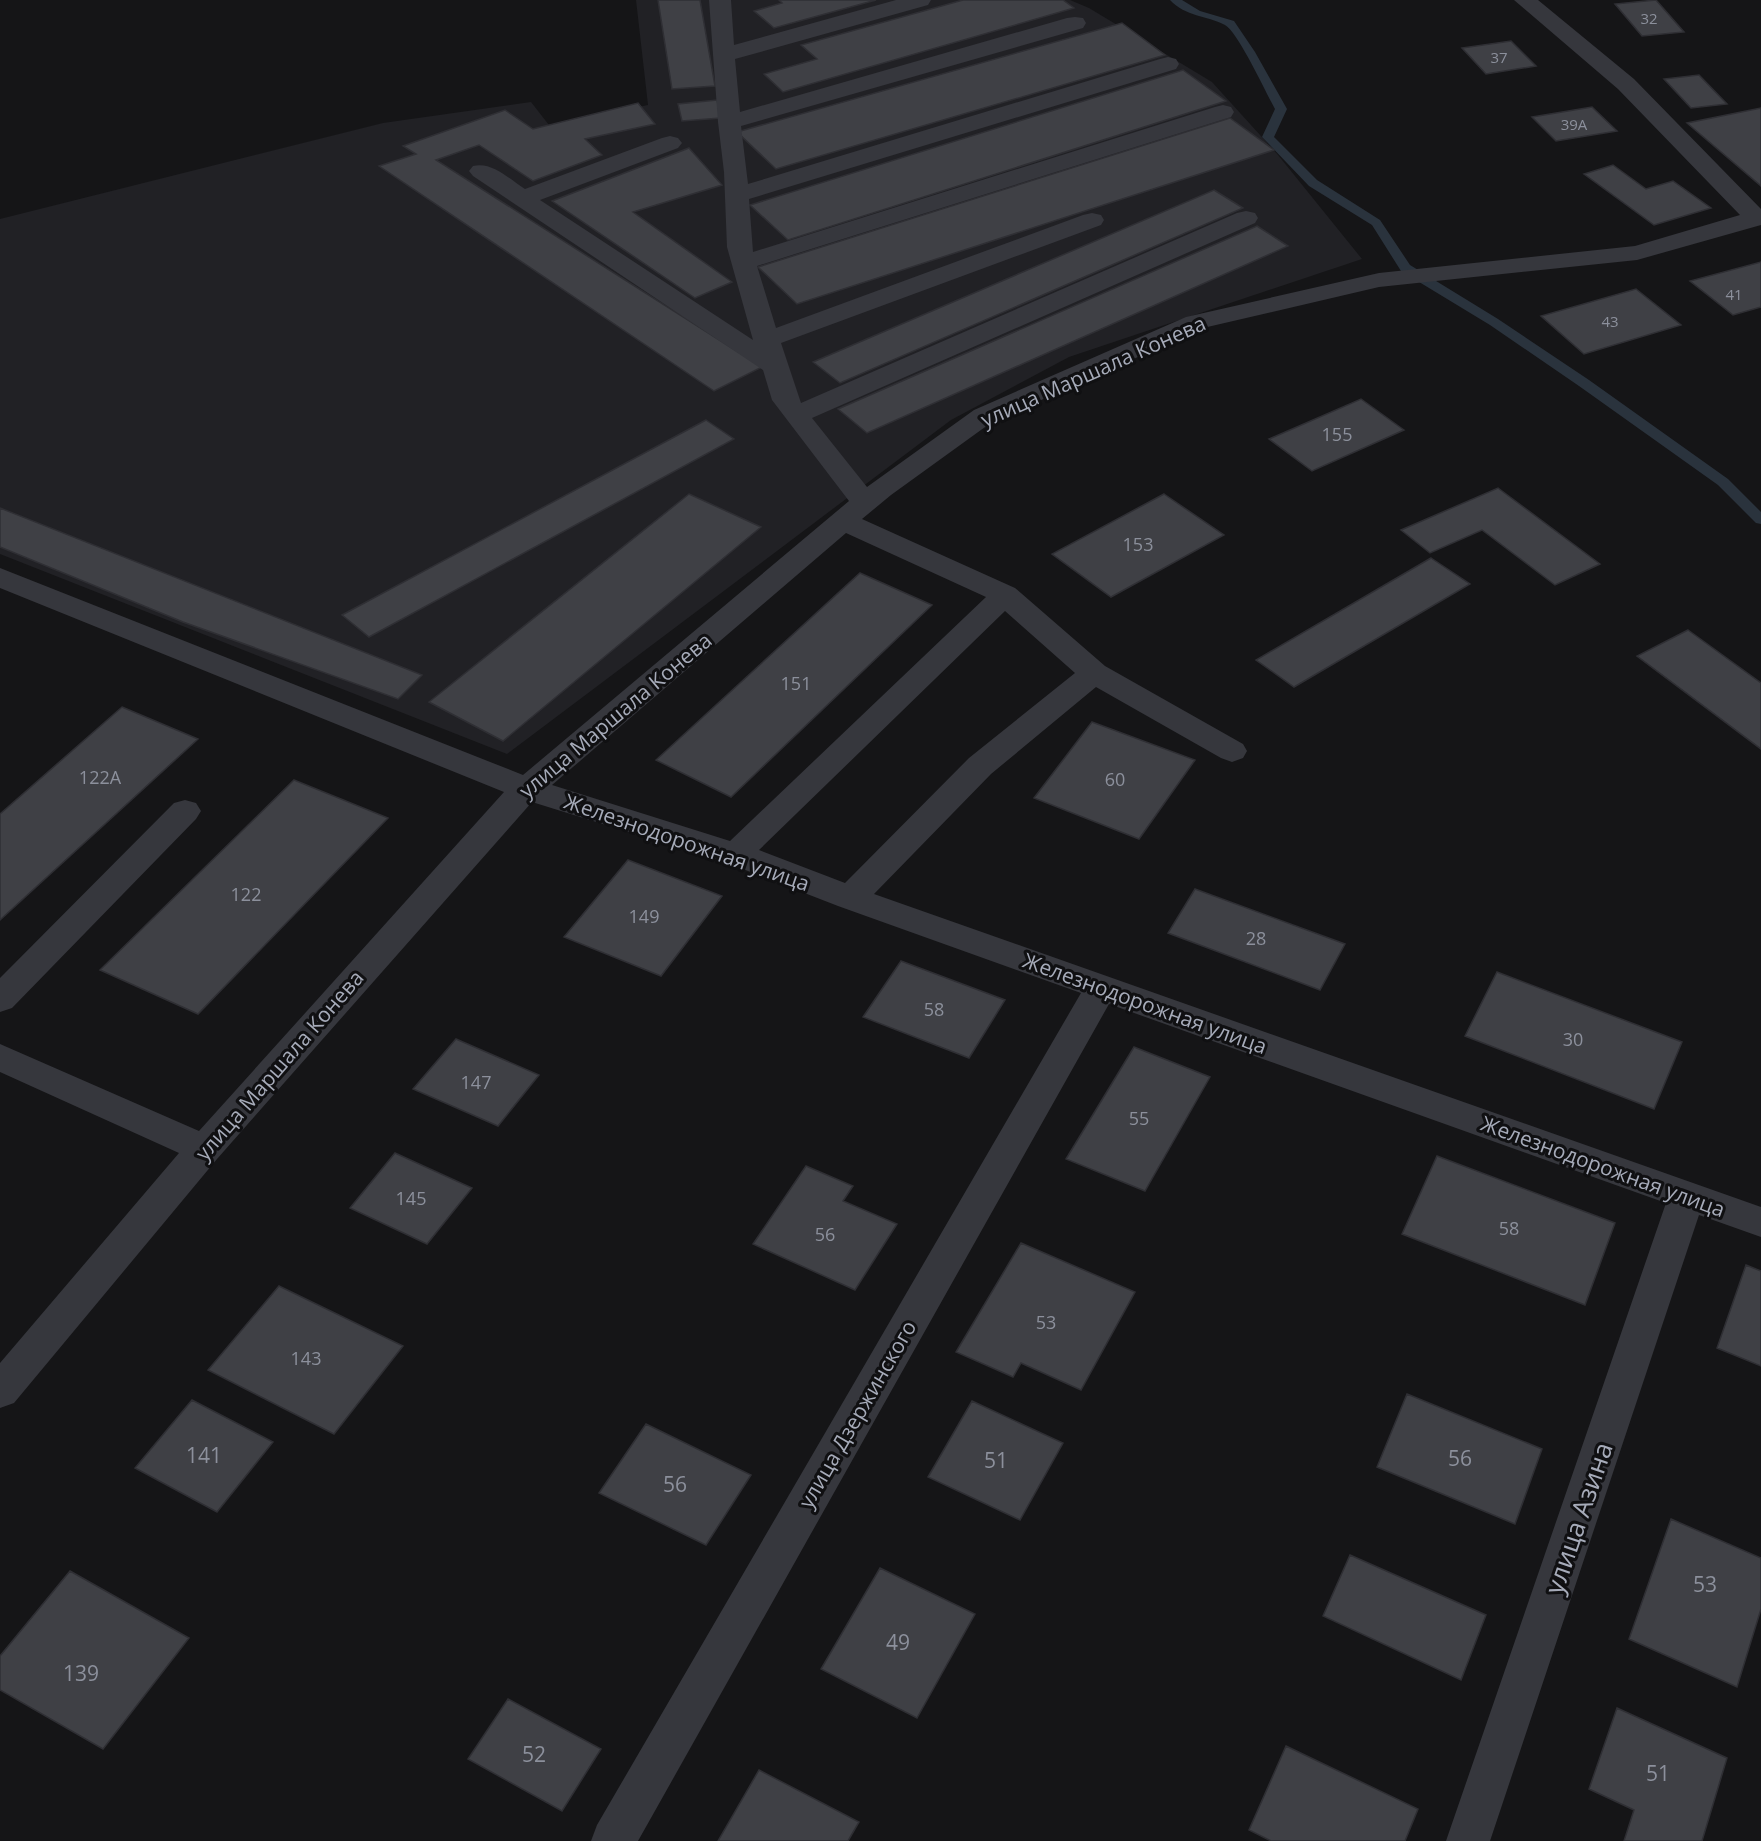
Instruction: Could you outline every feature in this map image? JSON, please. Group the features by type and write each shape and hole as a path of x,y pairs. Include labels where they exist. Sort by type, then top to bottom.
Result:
{"street":[{"path":"720,0 729,122 736,172 739,247 743,263 785,400 854,512 1005,595 1094,673 1232,751"},
{"path":"724,55 920,0"},
{"path":"1525,0 1626,84 1759,218"},
{"path":"729,122 1075,23"},
{"path":"736,195 1168,64"},
{"path":"743,263 1222,112"},
{"path":"523,198 670,143"},
{"path":"481,171 775,366"},
{"path":"796,415 1246,218"},
{"name":"улица Маршала Конева","path":"0,1391 204,1149 512,802 854,512 983,416 1195,322 1379,280 1637,253 1759,218"},
{"path":"766,339 1092,220"},
{"name":"Железнодорожная улица","path":"0,577 527,789 736,854 850,898 1761,1222"},
{"path":"736,854 1005,595"},
{"path":"850,898 980,766 1094,673"},
{"path":"0,999 185,811"},
{"name":"улица Дзержинского","path":"613,1841 1101,987"},
{"path":"0,1057 204,1149"},
{"name":"улица Азина","path":"1468,1841 1687,1196"}],"shaded area":[{"path":"636,0 1070,0 1089,8 1212,82 1278,155 1362,259 1069,357 951,420 507,754 0,554 0,219 383,123 531,102 549,125 648,105"}],"building":[{"path":"658,0 700,0 715,86 672,89"},
{"path":"779,0 876,0 774,28 754,11 782,3"},
{"path":"963,0 1063,0 1074,8 783,92 764,74 817,59 801,45"},
{"path":"1656,0 1684,32 1642,36 1615,4"},
{"path":"1122,23 1165,55 776,169 737,132"},
{"path":"1511,41 1536,66 1486,74 1462,48"},
{"path":"1183,70 1226,101 788,240 750,205"},
{"path":"1699,75 1727,104 1691,108 1664,79"},
{"path":"717,100 721,118 682,121 678,104"},
{"path":"638,103 655,124 585,139 602,155 533,181 479,145 436,160 762,367 714,391 379,166 416,154 403,146 505,110 533,129"},
{"path":"1592,107 1617,131 1556,141 1532,117"},
{"path":"1761,108 1761,186 1687,123"},
{"path":"1230,118 1274,150 797,304 758,267"},
{"path":"689,148 722,185 633,212 732,282 695,298 552,201"},
{"path":"1613,165 1646,189 1673,181 1711,208 1654,225 1584,174"},
{"path":"1214,190 1243,208 840,383 813,362"},
{"path":"1257,226 1288,246 867,433 838,409"},
{"path":"1761,262 1761,307 1733,315 1690,281"},
{"path":"1636,289 1681,325 1584,354 1541,316"},
{"path":"1361,399 1404,430 1312,471 1269,439"},
{"path":"706,420 734,439 369,637 342,615"},
{"path":"1498,488 1600,564 1555,585 1482,530 1430,553 1401,530"},
{"path":"689,494 761,527 503,741 429,702"},
{"path":"1164,494 1224,535 1111,597 1052,554"},
{"path":"0,508 422,675 398,699 183,622 0,547"},
{"path":"1431,558 1470,584 1294,687 1256,660"},
{"path":"860,573 932,605 731,797 656,760"},
{"path":"1688,630 1761,683 1761,749 1637,656"},
{"path":"122,707 198,739 0,920 0,814"},
{"path":"1092,722 1195,760 1139,839 1034,798"},
{"path":"294,780 388,818 198,1014 100,970"},
{"path":"628,860 722,896 661,976 564,937"},
{"path":"1195,889 1345,944 1320,990 1168,933"},
{"path":"901,961 1005,1000 969,1058 863,1017"},
{"path":"1497,972 1682,1042 1654,1109 1465,1036"},
{"path":"456,1039 539,1075 498,1126 413,1089"},
{"path":"1134,1047 1210,1077 1145,1191 1066,1159"},
{"path":"395,1153 472,1188 427,1244 350,1208"},
{"path":"1437,1156 1615,1223 1585,1305 1402,1234"},
{"path":"806,1166 853,1186 843,1201 897,1224 855,1290 753,1244"},
{"path":"1021,1243 1135,1292 1081,1390 1021,1363 1013,1377 956,1352"},
{"path":"1746,1265 1761,1271 1761,1366 1717,1348"},
{"path":"279,1286 403,1346 334,1434 208,1370"},
{"path":"1407,1394 1542,1449 1515,1524 1377,1467"},
{"path":"192,1400 273,1442 217,1512 135,1468"},
{"path":"972,1401 1063,1443 1020,1520 928,1477"},
{"path":"646,1424 751,1475 706,1545 599,1493"},
{"path":"1671,1519 1761,1558 1761,1609 1737,1687 1629,1639"},
{"path":"1350,1555 1486,1615 1461,1680 1323,1616"},
{"path":"880,1568 975,1614 917,1718 821,1669"},
{"path":"70,1571 189,1638 103,1749 0,1690 0,1656"},
{"path":"508,1699 601,1749 562,1811 468,1759"},
{"path":"1617,1708 1727,1758 1702,1841 1624,1841 1634,1810 1589,1789"},
{"path":"1286,1746 1418,1809 1405,1841 1271,1841 1249,1830"},
{"path":"759,1770 859,1822 848,1841 718,1841"}],"waterway":[{"path":"1175,0 1196,13 1230,23 1250,52 1281,109 1268,137 1313,183 1376,223 1405,268 1494,322 1584,383 1723,482 1761,520"}]}
